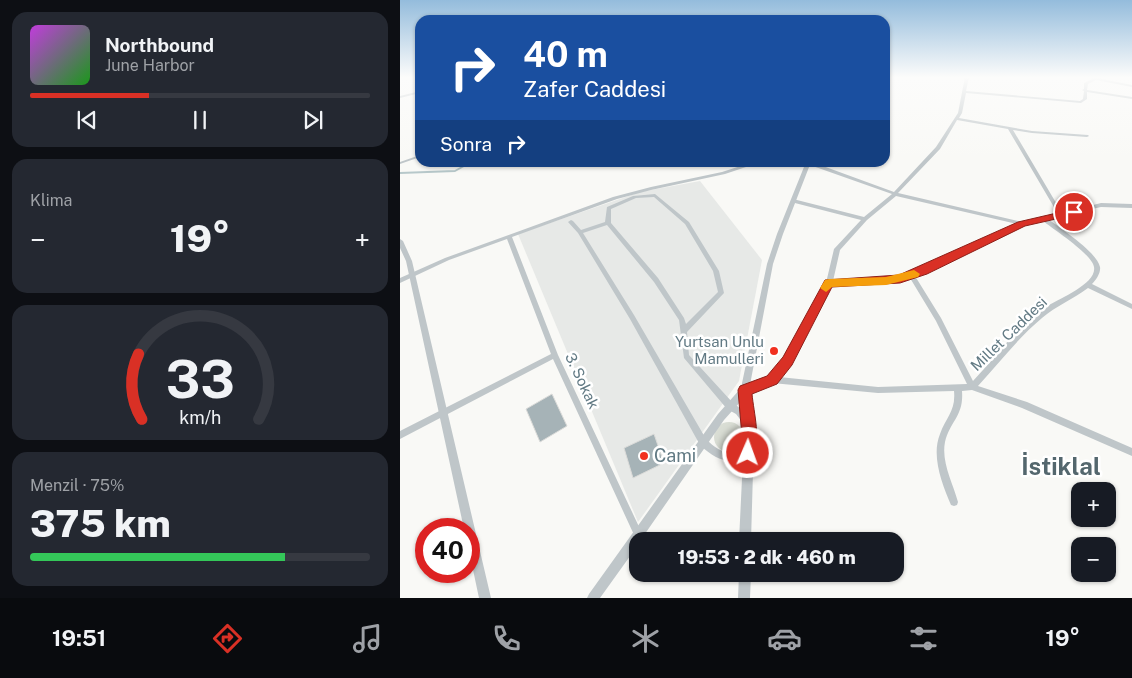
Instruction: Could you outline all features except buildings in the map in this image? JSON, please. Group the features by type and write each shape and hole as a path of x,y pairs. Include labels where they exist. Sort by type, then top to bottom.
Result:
{"street":[{"path":"772,380 788,361 829,283 837,249 865,219 895,194 938,148 963,105"},
{"path":"956,119 1010,129 1087,136"},
{"path":"1010,129 1061,215"},
{"path":"400,163 415,158"},
{"path":"400,281 447,259 509,237 518,231 638,191 719,175 744,167"},
{"path":"745,532 748,421 745,390 770,264 807,167"},
{"path":"820,167 895,194 1022,224"},
{"path":"683,331 721,293 716,271 687,224 655,195 635,197 609,208 608,223 656,280 682,320 683,331 686,356 730,406 748,421"},
{"path":"793,201 865,219"},
{"path":"829,283 886,281 912,276 1022,224 1101,204 1132,206"},
{"path":"1044,219 1085,251 1096,264 1096,275 1088,285 1132,307"},
{"path":"571,222 580,232 632,317 703,442 713,453 723,457 734,458 748,453"},
{"path":"580,232 608,223"},
{"name":"3. Sokak","path":"509,237 555,355 637,532"},
{"path":"400,241 413,276 485,598"},
{"path":"912,276 939,320 972,387"},
{"name":"Millet Caddesi","path":"972,387 1049,309 1088,285"},
{"path":"400,436 555,355"},
{"path":"639,532 730,406 745,390 772,380 878,390 972,387 1024,405 1132,452"},
{"path":"954,502 940,455 942,441 960,403 958,388"},
{"path":"593,598 629,547"},
{"path":"744,582 744,598"}],"shaded area":[{"path":"700,181 762,260 739,381 638,522 518,234 640,192"},
{"path":"729,422 739,427 744,437 739,447 729,452 719,447 714,437 719,427"}],"waterway":[{"path":"400,173 455,171 462,167"}],"slow traffic":[{"path":"826,288 829,283 886,281 914,274"}],"place":[{"name":"Yurtsan Unlu Mamulleri","path":"774,351"},
{"name":"Cami","path":"644,456"}],"district":[{"name":"İstiklal","path":"1061,467"}],"route":[{"path":"748,453 749,437 745,390 772,380 788,361 829,283 886,281 912,276 1022,224 1074,212"}]}
